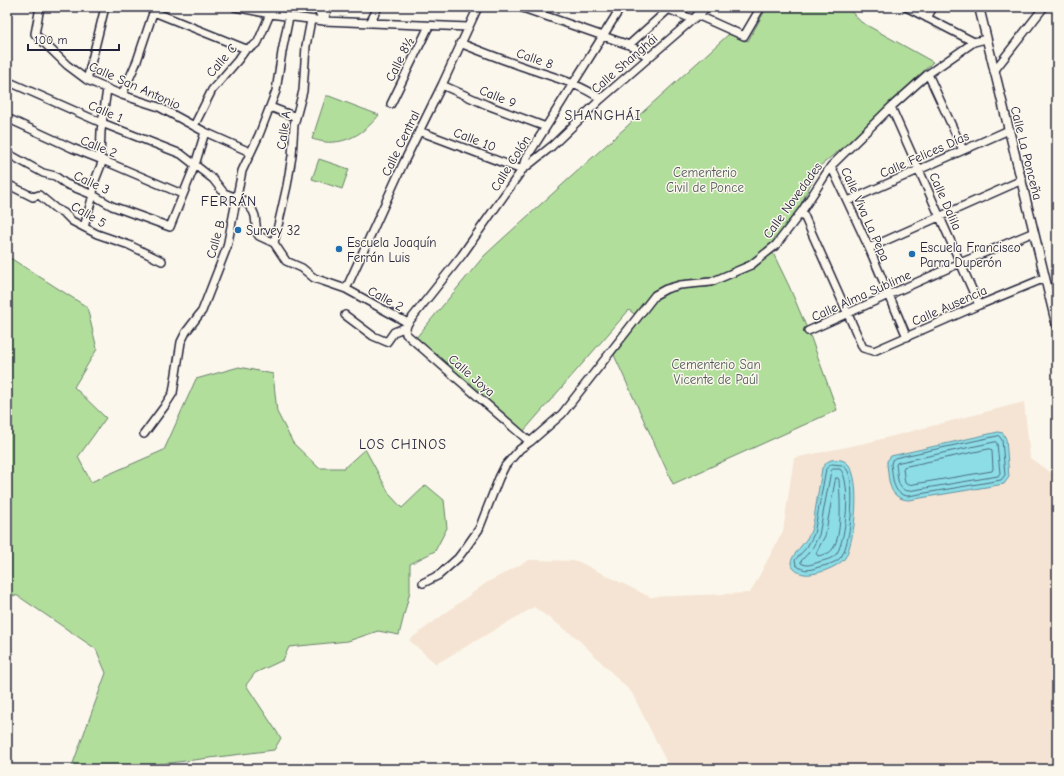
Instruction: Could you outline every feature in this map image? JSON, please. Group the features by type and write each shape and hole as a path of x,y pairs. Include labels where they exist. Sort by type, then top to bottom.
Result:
{"main road":[{"name":"Calle La Ponceña","path":"979,7 1057,328"}],"street":[{"name":"Calle San Antonio","path":"40,7 35,34 67,65 87,80 122,95 159,107 205,132 250,152"},
{"path":"87,80 105,7"},
{"path":"235,7 311,20 468,27"},
{"path":"315,7 324,21"},
{"path":"324,21 328,7"},
{"path":"370,23 378,7"},
{"name":"Calle Central","path":"346,290 403,164 478,7"},
{"path":"520,7 629,45 649,57"},
{"name":"Calle Colón","path":"345,315 373,336 387,342 394,332 407,325 462,255 522,170 525,160 621,7"},
{"name":"Calle Shanghái","path":"522,170 552,146 601,99 707,7"},
{"path":"629,45 668,8 744,36 761,7"},
{"path":"906,7 974,42"},
{"path":"927,18 933,7"},
{"path":"994,71 1044,7"},
{"path":"122,95 137,61 155,10 246,49"},
{"name":"Calle C","path":"194,126 212,90 246,49 252,47 258,42 272,14"},
{"name":"Calle B","path":"144,434 173,393 181,342 186,332 202,311 218,271 230,235 242,171 276,91 289,17"},
{"name":"Calle A","path":"274,243 288,186 294,125 303,91 306,46 311,20"},
{"name":"Calle 8½","path":"391,104 429,26"},
{"name":"Calle Novedades","path":"423,583 439,575 458,558 479,529 501,472 520,449 562,414 655,295 666,289 680,285 711,282 750,265 776,245 802,211 831,166 891,107 928,74 974,42 986,39"},
{"name":"Calle 8","path":"460,43 521,66 574,83 589,90 601,99"},
{"path":"928,74 963,150"},
{"name":"Calle 1","path":"7,81 102,123 181,154 214,179 224,193 245,201 253,211 257,233 259,236 274,243"},
{"name":"Calle 9","path":"442,85 487,105 546,127"},
{"path":"84,227 94,195 94,183 102,159 100,140 107,89"},
{"path":"270,107 296,117"},
{"name":"Calle Dalila","path":"891,107 978,305"},
{"name":"Calle 2","path":"7,118 72,148 102,159 182,194"},
{"name":"Calle Felices Días","path":"848,201 1009,130"},
{"name":"Calle 10","path":"419,131 522,170"},
{"path":"182,194 195,165 205,132"},
{"name":"Calle 3","path":"7,153 42,173 55,176 66,184 94,195 112,206 170,227 182,194"},
{"name":"Calle Viva La Pepa","path":"831,166 869,248 907,337"},
{"path":"869,248 1022,180"},
{"name":"Calle 5","path":"7,184 33,197 40,196 72,221 97,234 128,245 162,260"},
{"path":"802,211 848,314"},
{"name":"Calle Alma Sublime","path":"808,331 960,263 1034,232"},
{"name":"Calle 2","path":"274,243 286,261 302,268 314,278 346,290 407,325"},
{"name":"Calle Ausencia","path":"848,314 863,348 874,351 978,305 1045,278"},
{"name":"Calle Joya","path":"407,325 406,334 530,442"}],"shaded area":[{"path":"1024,402 1030,458 1057,477 1057,769 673,769 667,763 632,693 577,638 534,607 436,664 409,640 486,583 529,560 577,561 650,597 750,593 783,531 794,458 870,442"}],"green space":[{"name":"Cementerio Civil de Ponce","path":"767,7 847,7 861,22 933,62 856,136 819,167 800,206 773,242 753,259 714,277 679,281 665,286 637,316 629,310 523,432 415,339 484,256 729,34 748,41"},
{"path":"326,96 379,115 370,125 353,137 341,141 329,142 312,139"},
{"path":"319,159 349,169 342,189 312,179"},
{"name":"Cementerio San Vicente de Paúl","path":"773,253 811,338 837,410 673,484 614,355 659,295 680,287 708,287 752,267 768,254"},
{"path":"7,256 87,307 97,349 74,387 106,418 78,457 91,482 164,450 196,379 239,367 273,374 277,412 293,443 319,468 344,468 365,449 390,495 402,508 426,485 444,500 447,528 435,551 410,564 410,591 399,635 378,631 348,641 289,647 283,660 255,673 246,685 281,738 274,750 121,769 71,769 106,673 96,649 18,596 7,595"}],"water":[{"path":"998,432 1003,433 1006,439 1009,477 1004,484 909,500 902,499 893,492 889,482 887,464 887,461 891,456"},
{"path":"831,460 842,460 848,464 855,483 856,510 849,550 845,558 832,568 814,574 798,572 794,569 791,560 811,531 822,468"}],"place":[{"name":"Survey 32","path":"238,230"},
{"name":"Escuela Joaquín Ferrán Luis","path":"339,249"},
{"name":"Escuela Francisco Parra Duperón","path":"912,254"}],"district":[{"name":"SHANGHÁI","path":"603,115"},
{"name":"FERRÁN","path":"229,201"},
{"name":"LOS CHINOS","path":"403,444"}]}
